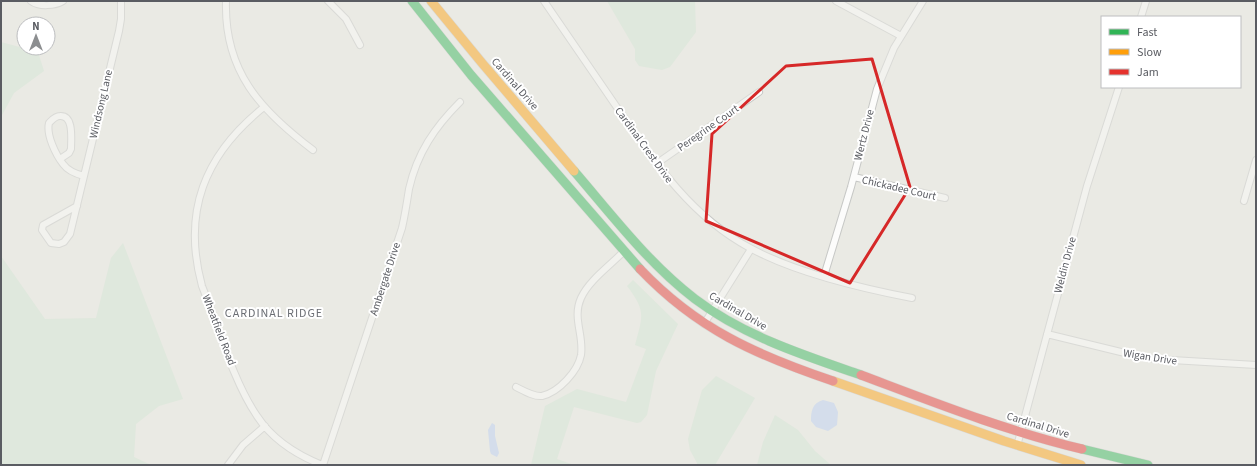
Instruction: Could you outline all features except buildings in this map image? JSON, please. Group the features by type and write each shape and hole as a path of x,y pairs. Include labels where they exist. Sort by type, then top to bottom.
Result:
{"main road":[{"path":"412,1 507,117 624,251 654,283 704,324 746,348 791,366 1017,446 1081,465"},
{"name":"Cardinal Drive","path":"431,1 520,109 647,255 680,287 712,311 746,331 779,346 1020,432 1088,452 1148,465"}],"street":[{"path":"31,1 37,4 54,5 63,1"},
{"name":"Windsong Lane","path":"77,206 43,224 42,230 51,243 59,244 68,238 77,206 119,31 121,1"},
{"path":"226,1 227,29 235,60 251,92 284,127 313,150"},
{"path":"328,1 346,19 360,45"},
{"name":"Cardinal Crest Drive","path":"544,1 656,164 687,200 704,216 751,249 774,259 824,276 876,291 912,298"},
{"path":"836,1 901,36"},
{"name":"Wertz Drive","path":"824,276 854,177 877,89 901,36 923,1"},
{"path":"1141,16 1146,1"},
{"name":"Weldin Drive","path":"1017,446 1087,186 1119,88"},
{"name":"Peregrine Court","path":"656,164 759,92"},
{"name":"Ambergate Drive","path":"323,465 402,228 409,189 419,158 439,123 460,102"},
{"name":"Wheatfield Road","path":"264,107 238,130 218,155 204,184 199,202 194,234 197,264 202,286 239,382 257,417 289,447 323,465"},
{"path":"60,159 68,155 71,149 69,122 65,117 61,116 52,119 48,128 60,159 69,170 84,176"},
{"path":"1244,201 1256,160"},
{"name":"Chickadee Court","path":"854,177 945,198"},
{"path":"704,324 751,249"},
{"path":"516,387 535,396 542,396 551,392 562,384 578,365 581,344 576,316 581,297 589,286 624,251"},
{"name":"Wigan Drive","path":"1046,334 1155,359 1256,365"},
{"path":"228,465 243,445 265,426"}],"highlighted area":[{"path":"872,59 910,187 850,283 706,221 712,134 786,66"}],"green space":[{"path":"607,1 695,1 696,32 670,67 662,70 639,66 635,60 635,49"},
{"path":"1,42 16,46 16,56 39,56 44,71 14,93 1,117"},
{"path":"123,243 183,399 159,406 136,424 134,457 151,465 1,465 1,256 45,319 96,318 111,258"},
{"path":"633,280 678,324 656,371 647,415 641,422 637,423 574,407 557,459 574,465 531,465 545,406 577,389 626,402 646,349 635,345 640,327 641,314 640,308 633,294 627,286"},
{"path":"716,376 755,398 715,465 697,465 690,450 688,439 702,390"},
{"path":"775,415 798,430 815,451 831,465 757,465 763,442"}],"water":[{"path":"823,400 834,403 838,412 837,425 828,431 816,427 811,421 814,406 819,401"},
{"path":"492,423 495,425 495,436 499,453 497,457 491,454 490,451 488,430"}],"traffic: fast":[{"path":"412,1 471,75 640,269"},
{"path":"574,171 646,254 695,299 733,324 754,334 796,352 861,375"},
{"path":"1082,449 1148,465"}],"traffic: slow":[{"path":"431,1 574,171"},
{"path":"833,381 1004,441 1081,465"}],"traffic: jam":[{"path":"640,269 683,308 729,338 778,361 833,381"},
{"path":"861,375 998,425 1082,449"}],"district":[{"name":"CARDINAL RIDGE","path":"274,313"}]}
